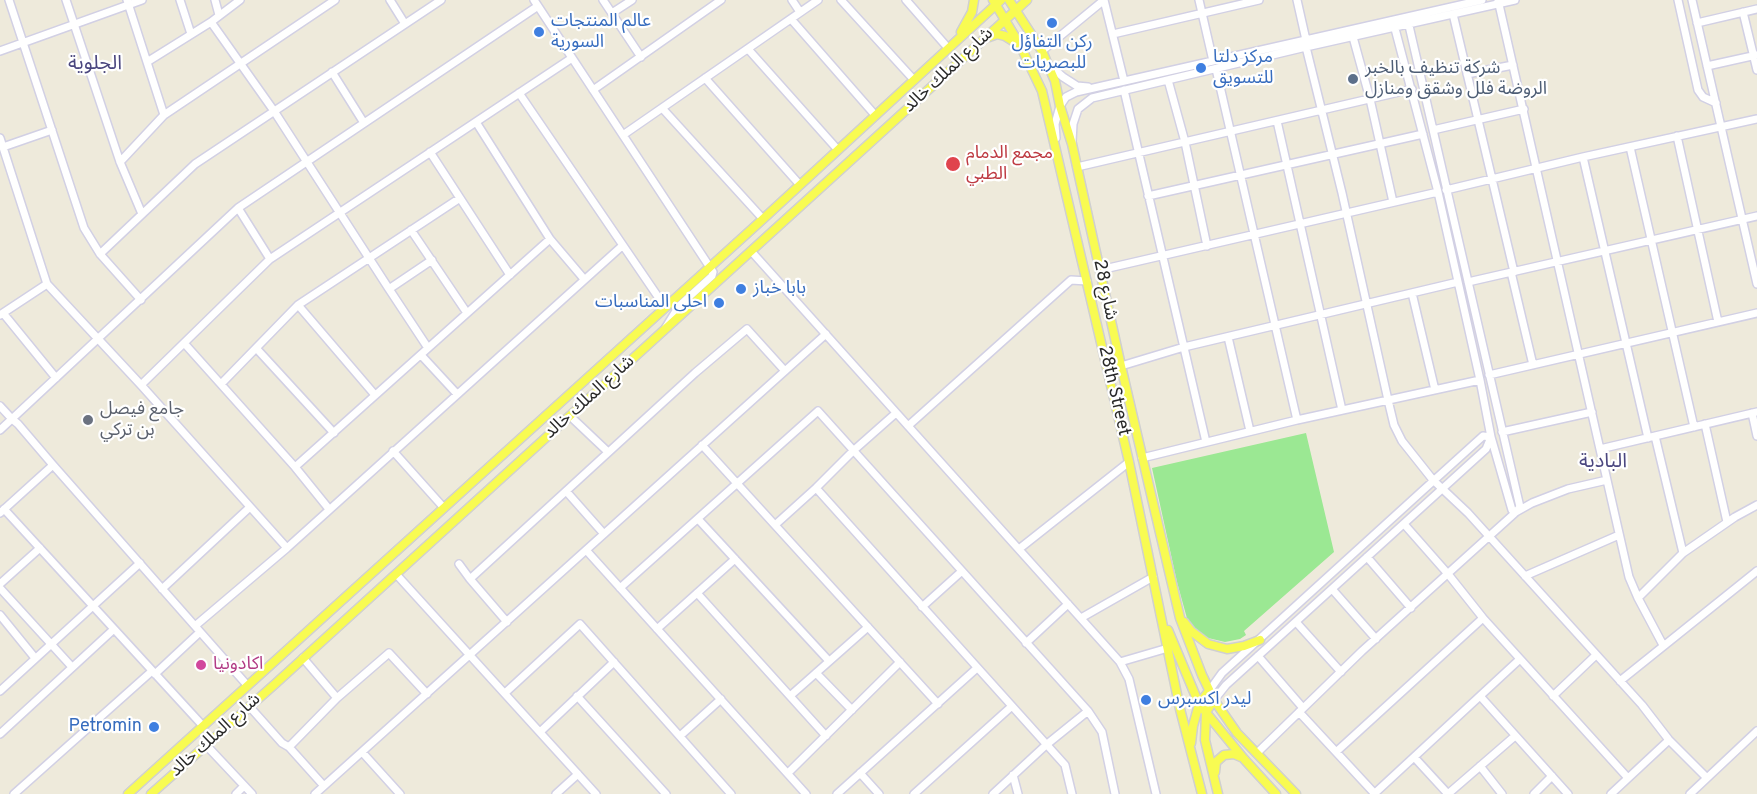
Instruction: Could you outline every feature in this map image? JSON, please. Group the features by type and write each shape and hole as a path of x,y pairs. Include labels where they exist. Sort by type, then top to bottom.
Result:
{"main road":[{"path":"955,42 972,12 974,0"},
{"name":"شارع 28","path":"1009,0 1042,51 1055,81 1072,144 1120,366 1180,618 1214,700 1237,733 1296,794"},
{"name":"شارع الملك خالد","path":"151,794 1027,0"},
{"path":"1026,26 1024,6 1027,0"},
{"name":"شارع الملك خالد","path":"128,794 763,219 955,42 996,1"},
{"name":"28th Street","path":"996,1 1042,91 1129,462 1180,710 1202,794"},
{"path":"986,38 997,34 1020,45"},
{"path":"1162,616 1199,704 1276,794"},
{"path":"1180,618 1191,631 1209,644 1227,649 1244,646 1260,639"},
{"path":"1190,750 1199,704 1209,691"},
{"path":"1214,700 1206,712 1205,740 1218,794"},
{"path":"1215,781 1216,762 1224,755 1234,754 1244,759"}],"street":[{"path":"9,0 84,228 100,254 141,300"},
{"path":"66,0 120,162 142,214"},
{"path":"0,51 127,2 142,0"},
{"path":"180,0 191,34"},
{"path":"215,0 219,15"},
{"path":"147,62 211,22 240,0"},
{"path":"120,162 164,115 326,2 335,0"},
{"path":"390,0 405,24"},
{"path":"100,254 195,164 441,0"},
{"path":"603,0 640,57"},
{"path":"612,13 632,0"},
{"path":"593,90 721,0"},
{"path":"792,0 800,12"},
{"path":"623,135 818,0"},
{"path":"841,0 914,80"},
{"path":"906,0 948,48"},
{"path":"1042,51 1104,0 1124,81"},
{"path":"1199,0 1213,61"},
{"path":"1113,34 1259,0"},
{"path":"1297,0 1388,400 1394,424 1402,441 1433,480 1490,536 1642,705 1669,740 1707,778"},
{"path":"1408,21 1482,0"},
{"path":"1072,144 1073,124 1078,109 1092,98 1216,69 1306,44 1515,0"},
{"path":"1678,0 1698,90 1703,97 1716,103"},
{"path":"1692,0 1757,284"},
{"path":"127,2 164,115"},
{"path":"1499,2 1629,577 1663,645"},
{"path":"0,430 238,208 536,3 713,272 712,276 679,306 664,330"},
{"path":"1697,23 1757,9"},
{"path":"1743,12 1757,70"},
{"path":"1453,14 1533,365"},
{"path":"791,19 875,115"},
{"path":"1257,753 1376,639 1520,507 1408,21"},
{"path":"211,22 273,111 428,348"},
{"path":"1057,149 1055,124 1060,106 1066,97 1076,92 1213,61 1353,37 1394,24"},
{"path":"1394,24 1438,192 1491,437 1512,510 1516,512"},
{"path":"1353,37 1370,99 1393,202"},
{"path":"748,49 838,150"},
{"path":"1707,66 1755,55"},
{"path":"141,385 270,259 572,58"},
{"path":"1048,64 1077,86 1096,87"},
{"path":"1468,76 1514,66"},
{"path":"1216,69 1297,420"},
{"path":"332,72 364,123"},
{"path":"705,78 800,185"},
{"path":"1168,80 1185,142 1207,246"},
{"path":"1077,167 1412,89"},
{"path":"1124,90 1206,442"},
{"path":"519,93 621,246 665,307"},
{"path":"662,108 763,219"},
{"path":"1433,130 1524,109"},
{"path":"1446,190 1757,119"},
{"path":"476,122 550,239 584,279"},
{"path":"1276,122 1342,410"},
{"path":"3,147 52,130"},
{"path":"1148,196 1423,134"},
{"path":"1677,136 1718,322"},
{"path":"0,138 47,284 287,548"},
{"path":"1630,147 1694,427"},
{"path":"430,152 510,275"},
{"path":"1583,157 1625,344 1683,553"},
{"path":"1100,270 1438,192"},
{"path":"221,384 298,305 460,198"},
{"path":"238,208 270,259"},
{"path":"1468,282 1757,216"},
{"path":"411,230 467,314"},
{"path":"295,467 550,239"},
{"path":"14,794 154,672 197,629 621,246"},
{"path":"751,251 1120,662 1129,679 1156,794"},
{"path":"389,289 432,260"},
{"path":"908,426 1071,280 1087,281"},
{"path":"1120,366 1184,347 1458,282"},
{"path":"47,284 1,314 56,378"},
{"path":"1412,293 1435,390"},
{"path":"298,305 375,396"},
{"path":"1489,375 1757,313"},
{"path":"470,579 695,373 747,329 785,371"},
{"path":"315,794 826,334"},
{"path":"1228,337 1250,431"},
{"path":"184,343 295,467 329,509"},
{"path":"256,348 334,433"},
{"path":"421,355 457,394"},
{"path":"1142,458 1297,420 1480,380"},
{"path":"0,406 247,685"},
{"path":"621,588 818,411 1088,711 1102,732 1115,794"},
{"path":"1502,432 1592,412"},
{"path":"775,525 896,413"},
{"path":"1600,449 1754,413 1757,436"},
{"path":"570,416 608,452"},
{"path":"1705,424 1727,522"},
{"path":"1209,691 1222,674 1433,480 1483,436 1491,437"},
{"path":"1214,700 1258,656 1486,449 1491,437"},
{"path":"702,445 938,704"},
{"path":"393,452 444,507"},
{"path":"1019,549 1129,462"},
{"path":"53,465 2,511 40,548 203,726"},
{"path":"1516,512 1568,489 1607,480"},
{"path":"816,488 1065,765 1072,794"},
{"path":"566,491 604,534"},
{"path":"1638,598 1683,553 1727,522 1757,505"},
{"path":"162,589 250,507"},
{"path":"698,519 829,661"},
{"path":"1404,524 1483,618 1628,778"},
{"path":"1525,576 1619,535"},
{"path":"40,548 0,586 72,667"},
{"path":"586,550 806,794"},
{"path":"1367,557 1411,608"},
{"path":"657,629 735,559"},
{"path":"0,691 140,563"},
{"path":"459,564 507,622"},
{"path":"922,606 962,571"},
{"path":"1620,681 1757,571"},
{"path":"396,574 596,794"},
{"path":"1081,618 1153,578"},
{"path":"1332,589 1376,639"},
{"path":"698,593 826,736"},
{"path":"1026,643 1068,604"},
{"path":"0,615 35,658"},
{"path":"1336,752 1483,618"},
{"path":"1296,622 1341,672"},
{"path":"505,693 580,624 731,794"},
{"path":"790,696 868,627"},
{"path":"0,734 114,629"},
{"path":"1120,662 1168,648"},
{"path":"288,747 337,698 389,652 426,694"},
{"path":"1553,696 1596,655"},
{"path":"1258,656 1336,752 1374,794 1520,659"},
{"path":"303,658 337,698"},
{"path":"540,732 614,662"},
{"path":"788,773 900,662"},
{"path":"837,794 977,668"},
{"path":"816,673 852,710"},
{"path":"578,696 666,794"},
{"path":"1480,696 1568,794"},
{"path":"680,736 721,699"},
{"path":"249,706 324,786"},
{"path":"914,794 1012,706"},
{"path":"993,794 1088,711"},
{"path":"1690,794 1757,731"},
{"path":"1414,757 1448,794 1515,736"},
{"path":"1611,794 1669,740"},
{"path":"206,745 252,794"},
{"path":"362,752 398,793"},
{"path":"1480,766 1502,794"},
{"path":"860,773 879,794"},
{"path":"556,794 578,774"},
{"path":"1013,775 1017,794"},
{"path":"1534,794 1552,776"},
{"path":"236,794 244,786"}],"green space":[{"path":"1306,433 1334,552 1244,631 1246,635 1240,639 1225,642 1204,637 1188,622 1152,468"}],"place":[{"name":"ركن التفاؤل للبصريات","path":"1052,23"},
{"name":"عالم المنتجات السورية","path":"539,32"},
{"name":"مركز دلتا للتسويق","path":"1201,68"},
{"name":"شركة تنظيف بالخبر الروضة فلل وشقق ومنازل","path":"1353,79"},
{"name":"مجمع الدمام الطبي","path":"953,164"},
{"name":"بابا خباز","path":"741,289"},
{"name":"احلى المناسبات","path":"719,303"},
{"name":"جامع فيصل بن تركي","path":"88,420"},
{"name":"اكادونيا","path":"201,665"},
{"name":"ليدر اكسبرس","path":"1146,700"},
{"name":"Petromin","path":"154,727"}],"district":[{"name":"الجلوية","path":"95,65"},
{"name":"البادية","path":"1603,463"}]}
